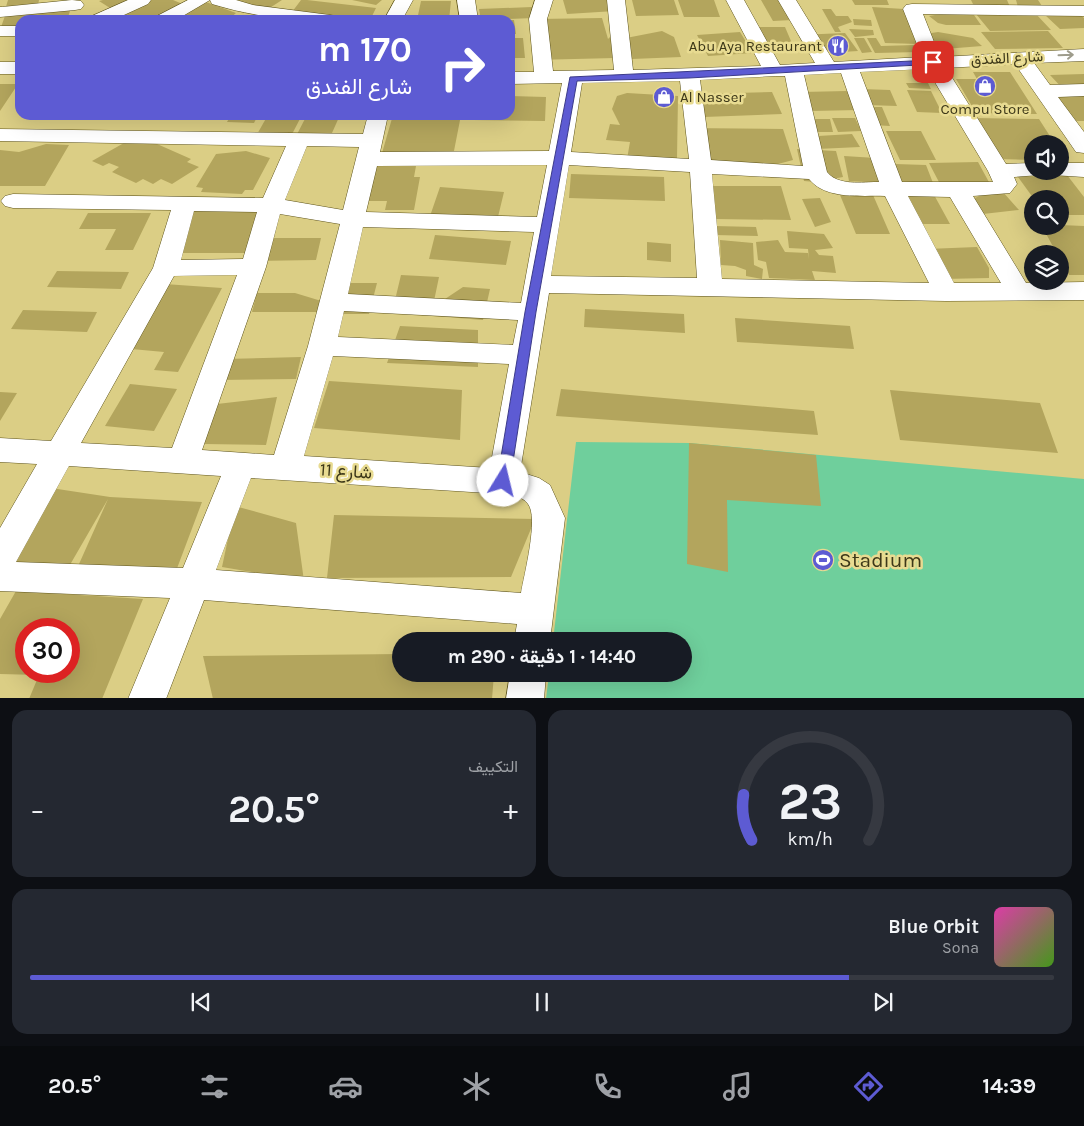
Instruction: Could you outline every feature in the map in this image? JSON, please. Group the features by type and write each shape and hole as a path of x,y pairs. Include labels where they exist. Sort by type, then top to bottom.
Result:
{"street":[{"path":"109,15 142,0"},
{"path":"218,0 245,15"},
{"path":"396,15 404,0"},
{"path":"466,0 468,15"},
{"path":"544,0 538,19 544,78"},
{"path":"616,0 624,77"},
{"path":"735,0 783,70 816,174 824,183 831,187 893,189 958,190 1002,188 1006,184 1000,171 933,62 910,4 1084,11"},
{"path":"787,0 837,67 893,189 946,292"},
{"path":"171,15 195,1"},
{"path":"2,7 75,8"},
{"path":"0,31 15,31"},
{"name":"شارع الفندق","path":"515,78 689,75 1084,55"},
{"path":"1020,57 1084,147"},
{"path":"0,68 15,68"},
{"path":"689,75 700,167 710,287"},
{"path":"503,481 523,355 548,225 573,78"},
{"path":"1046,91 1084,90"},
{"path":"286,467 322,346 377,120"},
{"path":"0,135 300,140 369,150 559,158 816,174"},
{"path":"183,461 253,267 271,205 300,140"},
{"path":"1000,171 1024,170"},
{"path":"1069,170 1084,170"},
{"path":"958,190 1019,292"},
{"path":"0,558 166,268 185,204"},
{"path":"4,206 271,205 353,219 548,225"},
{"path":"166,268 253,267"},
{"path":"537,284 946,292 1084,291"},
{"path":"333,302 531,312"},
{"path":"322,346 523,355"},
{"name":"شارع 11","path":"0,450 503,481 529,486 539,493 546,506 549,518 533,625"},
{"path":"147,698 242,465"},
{"path":"0,576 194,584 533,625"},
{"path":"525,698 527,682"}],"green space":[{"name":"Stadium","path":"576,442 689,443 1084,479 1084,698 546,698 548,682 692,682 692,632 554,632"}],"building":[{"path":"8,0 39,0 38,5 5,10"},
{"path":"131,0 110,8 99,1"},
{"path":"146,0 173,0 185,5 159,15 124,15 120,12"},
{"path":"226,0 282,0 265,11"},
{"path":"301,0 376,8 372,15 321,15 292,12"},
{"path":"352,0 382,0 376,5"},
{"path":"563,0 611,0 615,11 567,14"},
{"path":"632,0 674,0 679,15 636,16"},
{"path":"678,0 714,0 720,17 684,17"},
{"path":"761,0 781,0 792,20 773,21"},
{"path":"852,0 887,0 889,5 855,5"},
{"path":"971,0 1007,0 1010,7 974,6"},
{"path":"1016,0 1038,0 1042,6 1018,7"},
{"path":"421,1 451,1 450,15 418,15"},
{"path":"206,2 236,13 234,15 180,15"},
{"path":"532,7 534,18 515,19 515,15 480,15 479,9"},
{"path":"872,7 904,9 919,44 885,43"},
{"path":"71,8 69,15 15,15 15,30 0,30 6,13"},
{"path":"822,9 831,9 836,16 848,16 852,22 838,27 841,32 835,32"},
{"path":"953,12 974,15 981,25 946,25 938,23 929,16"},
{"path":"1035,13 1051,30 990,31 976,14"},
{"path":"1078,13 1084,18 1084,28 1060,29 1045,15"},
{"path":"602,18 608,39 610,37 615,58 534,60 538,19"},
{"path":"853,19 871,20 872,26 854,25"},
{"path":"750,27 785,27 794,48 757,48"},
{"path":"849,29 873,30 874,35 855,37"},
{"path":"662,31 674,37 681,57 632,59 626,38"},
{"path":"1048,31 1063,48 995,49 981,32"},
{"path":"740,32 753,53 708,56 697,35"},
{"path":"938,32 973,38 982,46 932,50 918,35"},
{"path":"845,33 858,51 809,54 798,35"},
{"path":"515,38 523,38 525,58 515,58"},
{"path":"854,38 864,38 872,52 862,53"},
{"path":"867,38 876,38 881,46 915,45 920,52 875,53"},
{"path":"973,72 1010,72 1037,114 976,113 956,79 977,79"},
{"path":"1084,74 1084,90 1064,90 1050,75"},
{"path":"906,83 928,83 931,89 909,88"},
{"path":"0,84 15,84 15,88 0,111"},
{"path":"861,89 890,90 897,106 867,105"},
{"path":"907,90 931,91 942,113 917,112"},
{"path":"847,91 858,110 811,111 802,92"},
{"path":"1049,91 1084,92 1084,121 1069,121"},
{"path":"772,92 782,114 704,117 697,94"},
{"path":"627,93 678,96 677,158 627,159 630,142 606,140 610,124 620,125 612,109 617,96"},
{"path":"515,96 546,97 545,121 473,120 515,120"},
{"path":"865,107 882,107 890,126 873,125"},
{"path":"832,118 855,118 861,131 838,132"},
{"path":"974,118 1039,119 1049,135 1024,135 1024,160 996,159"},
{"path":"810,119 830,119 833,132 813,132"},
{"path":"228,120 256,120 254,123 227,122"},
{"path":"265,120 299,120 290,138 256,136"},
{"path":"304,120 338,120 328,142 294,140"},
{"path":"392,120 460,120 453,156 382,153"},
{"path":"687,128 783,129 793,160 778,164 694,164"},
{"path":"874,129 883,130 895,164 926,165 933,183 892,181"},
{"path":"886,131 921,131 936,160 900,160"},
{"path":"852,134 860,147 817,149 818,136"},
{"path":"131,139 148,140 191,159 187,162 199,167 172,184 161,179 153,184 143,179 136,183 112,172 119,167 109,163 103,166 92,161"},
{"path":"46,144 69,145 45,186 0,186 0,150 19,152"},
{"path":"797,149 836,151 843,177 816,182 804,181"},
{"path":"246,151 270,158 253,190 245,190 242,194 201,192 203,188 196,187 216,154"},
{"path":"844,156 876,158 882,183 849,181"},
{"path":"978,162 990,184 940,184 929,163"},
{"path":"355,166 416,166 414,177 420,177 414,210 385,210 387,201 368,201"},
{"path":"571,174 664,177 665,201 569,198"},
{"path":"1018,177 1024,177 1024,180 1069,180 1069,178 1084,197 1084,215 1069,215 1069,190 1027,190"},
{"path":"710,186 781,186 791,220 716,219"},
{"path":"440,187 504,192 497,221 430,216"},
{"path":"1003,192 1019,210 983,214 971,200 983,194"},
{"path":"890,193 933,193 950,224 905,224"},
{"path":"840,195 873,195 890,234 856,234"},
{"path":"820,198 831,222 815,227 802,199"},
{"path":"193,211 260,211 246,253 174,253"},
{"path":"88,213 151,213 133,250 105,250 116,229 79,229"},
{"path":"1069,225 1084,226 1084,275 1069,275 1069,245 1052,245 1047,235 1069,235"},
{"path":"714,226 756,227 758,236 715,235"},
{"path":"787,231 824,234 833,248 815,250 819,255 833,256 836,273 812,271 815,280 769,278 766,262 758,260 756,242 778,240 785,252 808,253 809,259 808,249 789,248"},
{"path":"435,235 511,241 506,265 429,259"},
{"path":"257,238 321,238 316,260 250,261"},
{"path":"720,240 753,243 754,265 763,269 762,279 746,276 746,270 735,266 721,265"},
{"path":"647,242 671,244 671,262 647,260"},
{"path":"977,247 989,268 989,278 943,279 927,249"},
{"path":"57,271 129,272 121,289 47,287"},
{"path":"401,275 439,277 434,301 395,300"},
{"path":"150,283 222,288 178,372 154,370 164,352 110,347"},
{"path":"345,283 377,283 369,314 337,314"},
{"path":"463,287 490,289 483,320 421,315"},
{"path":"257,293 295,293 328,303 325,312 252,312"},
{"path":"585,309 684,314 685,333 584,327"},
{"path":"23,310 97,312 87,332 11,329"},
{"path":"735,318 850,326 854,349 737,342"},
{"path":"400,326 478,330 478,367 387,363"},
{"path":"301,357 296,379 219,380 225,359"},
{"path":"329,381 462,390 460,440 314,428"},
{"path":"130,384 177,389 154,431 105,426"},
{"path":"561,389 814,411 818,435 556,416"},
{"path":"890,390 1040,403 1058,453 900,440"},
{"path":"0,392 17,393 0,421"},
{"path":"277,397 266,445 204,444 217,404"},
{"path":"689,443 816,455 821,506 727,500 728,572 687,564"},
{"path":"51,488 110,497 202,502 173,579 75,573 108,499 67,570 9,566"},
{"path":"235,506 296,523 304,581 222,567"},
{"path":"334,515 535,519 511,577 327,578"},
{"path":"16,591 143,599 102,698 29,698 36,683 80,683 80,618 15,618 15,674 0,674 0,619"},
{"path":"392,654 392,682 493,682 492,698 213,698 203,656"}],"place":[{"name":"Abu Aya Restaurant","path":"838,46"},
{"name":"Compu Store","path":"985,86"},
{"name":"Al Nasser","path":"664,97"},
{"name":"Stadium","path":"823,560"}],"route":[{"path":"503,481 523,355 573,78 689,75 933,62"}]}
